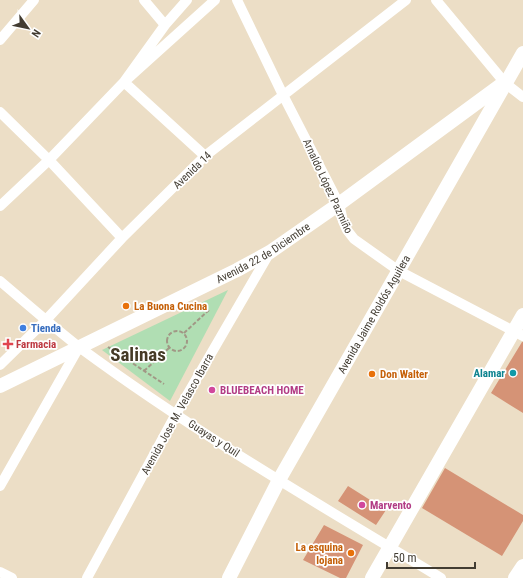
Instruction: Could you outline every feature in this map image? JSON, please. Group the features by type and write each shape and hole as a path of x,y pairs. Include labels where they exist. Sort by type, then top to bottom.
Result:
{"main road":[{"name":"Avenida Jaime Roldós Aguilera","path":"229,578 279,480 523,53"},
{"name":"Avenida 22 de Diciembre","path":"0,386 237,270 270,252 339,204 505,83"},
{"path":"372,578 389,547 518,333 523,314"},
{"path":"515,578 523,566"}],"street":[{"path":"0,40 34,0"},
{"path":"144,0 165,25"},
{"path":"124,82 165,25 187,0"},
{"path":"0,206 49,160 124,82 215,0"},
{"name":"Arnaldo López Pazmiño","path":"237,0 283,95 339,204 347,230 354,239 399,272 518,333"},
{"name":"Avenida 14","path":"0,366 46,320 122,238 205,156 406,0"},
{"path":"436,0 505,83 523,97"},
{"path":"124,82 205,156"},
{"path":"0,112 49,160 122,238"},
{"name":"Avenida Jose M. Velasco Ibarra","path":"87,578 176,414 270,252"},
{"name":"Guayas y Quil","path":"0,281 80,347 176,414 279,480 441,578"},
{"path":"0,486 80,347"},
{"path":"0,572 12,578"}],"path":[{"path":"184,333 210,309"},
{"path":"174,331 181,331 184,333 187,340 184,349 178,352 169,348 166,342 168,335 174,331"},
{"path":"97,339 164,384"},
{"path":"144,371 169,348"}],"green space":[{"path":"228,290 170,401 102,350"}],"building":[{"name":"Alamar","path":"523,342 523,413 491,393"},
{"path":"445,468 523,515 523,521 502,556 422,508"},
{"name":"Marvento","path":"348,486 386,510 376,525 338,501"},
{"path":"324,525 363,545 346,578 340,578 303,560"}],"place":[{"name":"La Buona Cucina","path":"126,306"},
{"name":"Tienda","path":"23,328"},
{"name":"Farmacia","path":"8,344"},
{"name":"Alamar","path":"513,373"},
{"name":"Don Walter","path":"372,374"},
{"name":"BLUEBEACH HOME","path":"212,390"},
{"name":"Marvento","path":"362,505"},
{"name":"La esquina lojana","path":"351,553"}],"district":[{"name":"Salinas","path":"138,354"}]}
